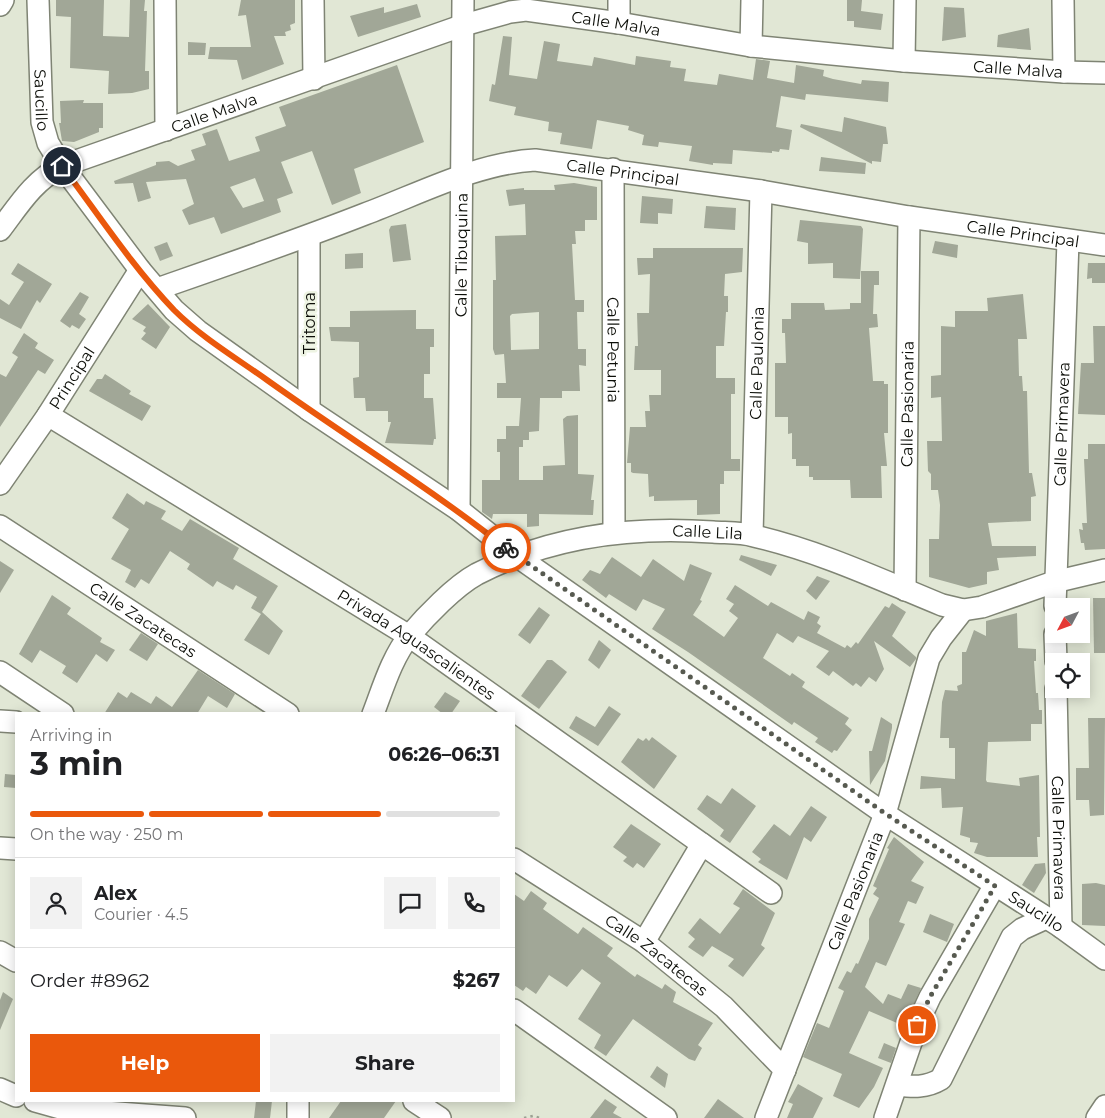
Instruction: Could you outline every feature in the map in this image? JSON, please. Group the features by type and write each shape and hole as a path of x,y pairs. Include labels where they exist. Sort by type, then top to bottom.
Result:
{"street":[{"path":"0,5 3,0"},
{"name":"Saucillo","path":"38,0 42,122 48,143 62,166 140,270 174,310 198,331 308,410 459,510 518,557 886,814 1054,923 1105,959"},
{"path":"165,0 166,130"},
{"path":"313,0 314,79"},
{"name":"Calle Tibuquina","path":"459,510 463,0"},
{"path":"619,0 619,23"},
{"path":"751,46 752,0"},
{"path":"904,0 904,61"},
{"path":"1063,0 1064,72"},
{"name":"Calle Malva","path":"0,230 31,188 45,175 62,166 464,25 510,12 526,10 619,23 751,46 904,61 1105,73"},
{"name":"Calle Principal","path":"157,290 309,236 462,177 515,161 535,160 613,169 761,191 909,217 1105,245"},
{"name":"Calle Petunia","path":"613,169 614,532"},
{"name":"Calle Paulonia","path":"752,535 761,191"},
{"name":"Calle Pasionaria","path":"905,590 909,217"},
{"name":"Tritoma","path":"308,410 309,236"},
{"name":"Calle Primavera","path":"1055,598 1068,241"},
{"name":"Principal","path":"0,484 48,415 140,270"},
{"name":"Privada Aguascalientes","path":"48,415 409,636 771,893"},
{"name":"Calle Zacatecas","path":"0,526 284,712"},
{"name":"Calle Lila","path":"374,712 388,675 409,636 446,599 476,575 518,557 581,539 614,532 686,530 752,535 800,549 942,606 963,610 982,607 1054,582 1105,570"},
{"name":"Calle Pasionaria","path":"766,1118 886,814 929,658 941,638 963,610"},
{"path":"0,672 60,712"},
{"name":"Calle Primavera","path":"1054,923 1056,698"},
{"path":"0,721 15,722"},
{"path":"644,942 702,844"},
{"path":"0,848 15,849"},
{"name":"Calle Zacatecas","path":"515,860 644,942 724,1007 785,1070"},
{"path":"886,1118 917,1025 930,997 995,886"},
{"path":"897,1085 917,1087 932,1085 940,1079 1012,937 1022,929 1054,923"},
{"path":"0,952 15,960"},
{"path":"515,1011 666,1118"},
{"path":"0,1089 15,1096"},
{"path":"39,1102 64,1109 185,1118"},
{"path":"298,1102 298,1118"},
{"path":"416,1102 440,1118"},
{"path":"1097,1118 1105,1106"}],"path":[{"path":"524,1118 533,1116 540,1118"}],"building":[{"path":"56,0 104,0 103,36 129,37 130,0 145,0 144,11 147,11 145,71 149,71 149,89 132,93 108,94 109,71 70,68 71,17 56,16"},
{"path":"241,0 295,0 295,23 290,25 291,30 285,32 286,36 274,36 284,64 242,80 237,60 208,59 210,47 251,47 246,15 238,16"},
{"path":"847,0 862,0 861,11 883,14 881,30 854,27 854,21 847,21"},
{"path":"417,4 421,17 358,37 350,16 384,7 384,13"},
{"path":"944,7 964,8 966,37 942,41"},
{"path":"1029,28 1031,50 997,47 998,35"},
{"path":"503,36 512,37 509,75 537,79 544,41 560,44 557,61 592,66 594,57 635,65 636,56 671,61 670,67 686,69 684,81 717,85 719,74 753,80 756,59 770,61 767,78 794,83 796,65 824,70 823,76 833,79 861,84 862,80 889,82 888,102 806,94 805,100 781,96 776,127 792,130 789,150 780,149 779,152 772,151 772,153 733,150 732,164 713,163 713,165 689,161 692,146 659,142 658,147 642,145 644,135 628,130 629,126 597,120 592,149 560,144 562,133 548,131 549,122 514,115 516,107 489,101 492,84 495,85"},
{"path":"188,42 206,43 205,55 188,55"},
{"path":"397,65 424,142 354,169 361,193 332,205 312,151 281,162 293,193 277,199 281,212 221,234 214,217 189,225 182,210 194,204 186,179 146,182 151,198 138,202 133,183 115,184 114,181 156,165 156,162 169,161 178,166 195,160 191,150 206,145 202,134 217,129 229,161 260,151 255,137 286,126 279,107","holes":["255,178 264,201 243,208 230,187"]},
{"path":"84,100 83,103 103,103 103,128 99,128 99,132 74,142 62,141 59,123 61,123 60,101"},
{"path":"844,117 886,127 888,144 883,144 881,162 872,161 872,164 800,127 801,124 842,132"},
{"path":"821,157 866,163 865,174 819,171"},
{"path":"574,183 597,187 597,220 585,220 585,231 575,231 576,244 572,244 575,300 584,300 584,312 577,312 578,349 586,349 586,366 579,365 580,391 562,391 562,398 540,398 539,431 529,432 529,440 523,440 523,447 519,447 519,480 543,480 543,466 565,465 563,419 567,416 578,415 578,474 594,475 591,500 594,500 593,515 539,514 539,526 527,527 527,514 493,514 492,519 482,512 482,480 500,480 500,452 497,452 497,439 506,439 506,426 519,426 521,398 497,398 497,383 506,383 504,354 495,355 493,349 493,280 496,280 495,236 526,235 525,204 509,206 506,190 524,188 524,190 555,190 554,185","holes":["539,312 539,349 511,350 510,316 512,314"]},
{"path":"642,196 673,199 672,214 658,213 658,224 640,223"},
{"path":"706,206 736,208 735,230 704,228"},
{"path":"800,220 861,226 863,229 860,279 833,278 833,263 808,264 808,243 797,241"},
{"path":"406,224 411,260 393,262 389,230 391,226"},
{"path":"935,241 958,245 957,258 932,253"},
{"path":"167,242 173,256 160,261 154,247"},
{"path":"653,248 743,248 742,272 725,274 724,296 728,296 728,312 726,312 724,346 716,346 716,378 735,378 735,394 731,394 731,459 740,459 740,471 724,471 724,484 720,484 720,514 697,515 697,500 654,501 654,496 649,497 648,474 631,472 631,463 627,463 630,427 646,427 645,411 650,411 649,395 661,395 661,370 634,370 635,346 638,346 637,313 649,313 650,274 638,275 637,258 653,258"},
{"path":"363,253 363,268 345,269 345,254"},
{"path":"18,263 52,284 40,303 37,300 21,329 0,318 0,299 9,305 24,282 11,274"},
{"path":"1088,263 1105,263 1105,283 1092,283 1092,278 1087,279"},
{"path":"861,271 879,271 879,285 874,285 873,314 877,314 878,327 869,328 873,381 884,381 884,384 888,384 888,433 884,433 887,466 881,466 882,498 851,498 850,480 813,480 813,477 809,477 809,466 796,466 796,459 792,459 792,433 788,434 788,417 775,417 775,363 786,363 785,333 782,333 782,319 791,319 791,303 824,303 825,310 850,309 850,303 861,303"},
{"path":"80,292 89,297 79,314 86,319 79,329 72,325 70,328 60,321"},
{"path":"1023,294 1027,339 1018,339 1019,376 1022,376 1023,391 1027,391 1029,473 1032,473 1036,496 1031,497 1031,521 988,523 992,546 1036,546 1036,556 997,558 999,570 987,572 987,584 969,588 929,577 929,539 939,539 940,505 938,490 931,490 927,441 942,441 941,397 931,398 931,376 941,375 941,326 955,327 955,311 988,311 987,298"},
{"path":"148,304 170,327 156,349 141,339 146,333 143,331 146,327 132,319"},
{"path":"416,310 416,329 434,329 434,347 430,347 430,374 424,374 424,398 433,398 436,439 434,439 433,445 385,443 391,422 388,422 388,411 366,411 365,398 354,398 353,378 359,377 359,342 331,341 329,327 350,327 350,311"},
{"path":"1093,326 1105,326 1105,415 1078,414 1081,363 1094,363"},
{"path":"24,333 38,343 35,348 54,360 45,374 38,370 0,427 0,374 6,377 18,357 12,353"},
{"path":"105,374 131,391 129,394 151,406 142,421 89,391 97,379 102,379"},
{"path":"1088,444 1105,444 1105,549 1085,550 1084,543 1081,543 1079,529 1083,530 1082,523 1087,523 1084,459 1088,459"},
{"path":"127,493 144,505 146,501 166,511 161,519 182,531 190,519 239,548 233,559 278,586 262,612 283,631 269,655 244,640 261,614 251,608 257,597 236,585 233,590 217,581 213,587 187,569 190,564 170,551 149,584 141,579 135,588 125,582 131,570 111,559 129,529 112,518"},
{"path":"741,555 777,565 771,576 739,560"},
{"path":"612,557 641,577 653,559 684,581 690,564 712,573 700,600 702,601 693,615 724,637 738,618 729,611 734,604 726,599 735,585 768,606 771,602 804,620 808,611 820,617 817,623 821,626 817,633 845,648 847,645 851,648 856,642 858,644 885,606 889,608 892,603 906,612 892,636 916,659 910,667 874,641 884,669 876,682 869,677 861,687 856,683 853,686 833,671 829,676 816,667 829,651 798,636 793,643 777,633 763,658 790,676 792,673 805,682 802,687 849,718 845,724 852,730 837,751 834,750 832,753 815,742 818,738 794,722 792,725 652,629 665,609 643,599 636,611 609,594 606,598 582,580 590,570 600,574"},
{"path":"0,561 14,570 0,593"},
{"path":"817,576 830,581 816,600 806,591"},
{"path":"52,595 71,608 67,614 102,638 100,642 115,650 107,662 96,654 77,683 62,673 66,666 40,650 32,663 19,654"},
{"path":"1093,598 1105,598 1105,653 1094,653"},
{"path":"539,607 550,615 530,644 518,635"},
{"path":"1017,613 1018,648 1036,649 1036,661 1034,661 1036,693 1038,693 1039,710 1042,710 1042,724 1031,724 1031,741 988,742 986,780 987,782 1020,786 1019,778 1039,775 1040,837 1037,837 1038,857 987,857 974,853 978,843 970,842 970,838 960,835 963,807 942,808 941,788 920,789 921,776 955,779 955,748 949,748 949,738 940,738 942,702 945,690 958,691 957,686 962,684 962,652 966,652 974,630 986,636 986,621"},
{"path":"141,633 158,644 147,661 129,650"},
{"path":"599,640 611,650 599,669 588,660"},
{"path":"547,660 552,660 567,672 539,709 521,696"},
{"path":"198,670 235,694 227,708 208,696 198,712 105,712 118,692 127,698 131,692 151,704 156,696 172,707"},
{"path":"445,692 460,701 452,712 440,712 434,707"},
{"path":"609,706 621,714 598,746 569,728 576,716 595,727"},
{"path":"881,717 892,724 892,728 885,761 870,785 869,751 872,751"},
{"path":"1088,718 1105,718 1104,815 1090,816 1089,800 1076,800 1076,768 1089,768"},
{"path":"652,737 677,756 654,789 621,762 638,738 643,741 646,738 649,741"},
{"path":"5,774 15,775 15,788 4,787"},
{"path":"732,788 756,806 730,843 720,836 724,830 697,809 707,795 721,804"},
{"path":"811,806 827,817 811,842 804,837 787,880 758,862 761,859 752,852 774,824 790,836"},
{"path":"631,824 661,844 644,868 637,863 633,868 623,861 627,857 613,847"},
{"path":"894,837 924,862 911,881 924,887 916,904 908,901 899,922 905,924 886,966 876,962 865,987 883,1004 888,994 901,999 908,984 921,988 904,1026 869,1011 849,1053 883,1068 874,1087 859,1108 833,1096 842,1074 803,1057 817,1023 829,1028 844,991 838,988 847,971 851,973 856,963 858,964 869,939 869,919 879,898 873,894 877,888 873,886 889,849 887,848"},
{"path":"1045,863 1046,873 1034,893 1022,885 1035,864"},
{"path":"1096,883 1105,885 1105,926 1082,925 1082,884"},
{"path":"743,889 775,913 761,945 765,948 743,977 728,966 734,959 712,946 703,957 688,947 695,939 688,933 700,918 720,934 740,908 733,904"},
{"path":"531,891 547,903 543,909 578,934 583,927 613,948 607,956 635,977 637,974 662,989 665,984 676,992 673,1002 713,1023 698,1045 702,1048 695,1061 689,1059 633,1019 606,1056 594,1048 601,1035 578,1019 601,983 582,969 567,987 549,975 536,994 526,987 523,991 515,986 515,895 524,901"},
{"path":"930,914 954,924 947,942 923,932"},
{"path":"3,992 13,999 0,1030 0,1000"},
{"path":"884,1043 896,1048 891,1063 878,1058"},
{"path":"657,1066 668,1074 665,1088 650,1077"},
{"path":"798,1084 823,1098 813,1118 787,1118 793,1104 788,1102"},
{"path":"605,1099 617,1107 613,1113 622,1118 590,1118"},
{"path":"718,1099 744,1118 704,1118"},
{"path":"256,1102 272,1102 270,1118 254,1118"},
{"path":"340,1102 395,1102 384,1118 329,1118"}],"way so far":[{"path":"506,548 886,814 995,886 930,997 917,1025"}],"route":[{"path":"62,166 140,270 174,310 198,331 308,410 459,510 506,548"}]}
